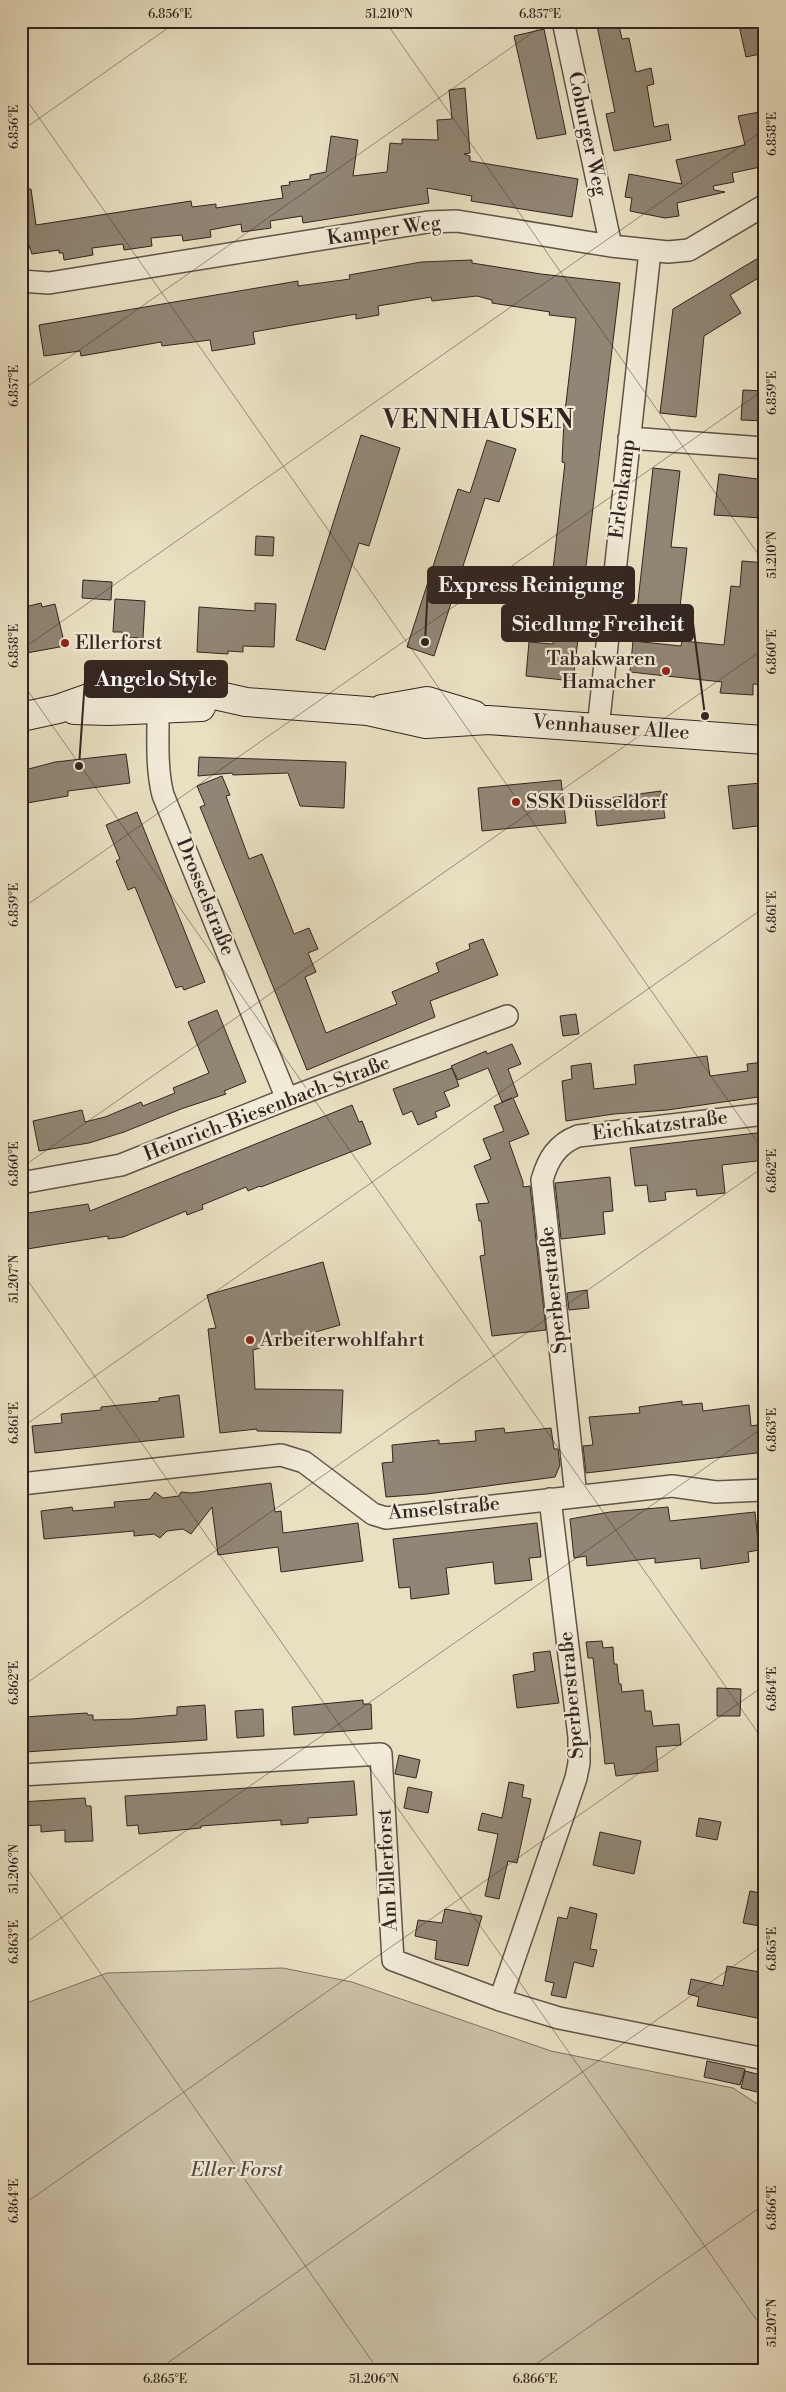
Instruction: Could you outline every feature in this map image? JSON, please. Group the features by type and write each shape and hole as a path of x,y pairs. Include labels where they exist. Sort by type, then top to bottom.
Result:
{"main road":[{"name":"Vennhauser Allee","path":"21,716 58,709 109,711 192,690 233,701 368,711 426,724 488,720 765,740"}],"street":[{"name":"Coburger Weg","path":"563,21 611,246"},
{"name":"Kamper Weg","path":"21,281 49,283 428,222 457,221 611,246 668,252 689,250 765,205"},
{"name":"Erlenkamp","path":"598,728 650,250"},
{"path":"629,438 765,448"},
{"name":"Drosselstraße","path":"158,698 158,765 164,794 287,1099"},
{"name":"Heinrich-Biesenbach-Straße","path":"21,1183 121,1166 287,1099 507,1016"},
{"name":"Eichkatzstraße","path":"558,1148 570,1139 578,1136 765,1114"},
{"name":"Sperberstraße","path":"558,1148 548,1160 542,1180 576,1496"},
{"name":"Amselstraße","path":"21,1484 281,1455 304,1462 374,1514 386,1518 672,1486 716,1492 765,1490"},
{"name":"Sperberstraße","path":"500,2000 580,1763 579,1737 550,1499"},
{"name":"Am Ellerforst","path":"21,1774 381,1754 393,1960 500,2000 559,2018 765,2059"}],"green space":[{"name":"Eller Forst","path":"283,1968 352,1982 551,2051 733,2088 765,2109 765,2371 21,2371 21,2005 107,1973"}],"building":[{"path":"596,21 618,21 622,39 629,38 636,72 651,68 654,84 647,86 654,127 668,124 671,140 614,151 606,114 615,112"},
{"path":"738,21 765,21 765,53 746,57"},
{"path":"544,29 566,134 537,139 514,36"},
{"path":"465,88 470,153 464,154 470,156 470,161 578,179 572,217 471,201 472,196 427,188 429,203 303,223 302,216 270,221 271,228 242,232 241,224 210,230 211,237 183,241 182,235 151,238 152,246 124,250 123,244 92,248 93,255 64,260 63,253 59,253 59,250 32,254 28,243 21,244 21,189 31,189 36,225 191,201 192,207 216,204 216,208 283,198 281,186 290,185 289,182 310,179 310,175 326,172 331,136 358,140 353,176 387,172 390,143 402,144 402,139 438,140 437,120 452,119 449,90"},
{"path":"765,111 765,166 732,173 734,182 713,186 714,190 725,192 677,203 679,216 665,218 630,211 632,198 625,197 629,174 682,184 676,160 745,145 738,116"},
{"path":"765,254 765,274 730,295 741,313 704,336 696,417 660,413 673,309"},
{"path":"472,260 472,263 541,274 620,283 583,591 551,587 565,463 562,462 564,420 576,318 549,315 550,312 492,303 492,300 477,296 432,301 431,297 378,306 379,315 356,319 356,314 253,332 255,344 212,351 210,340 162,346 161,342 81,356 80,351 44,356 39,325 298,281 298,286 350,279 349,275 421,262"},
{"path":"743,390 765,391 765,421 741,420"},
{"path":"361,435 400,448 369,546 359,543 325,650 296,640"},
{"path":"487,440 516,449 499,502 485,498 434,656 407,647 458,489 470,493"},
{"path":"653,468 680,471 671,547 687,548 679,615 637,610"},
{"path":"719,474 765,480 762,518 714,515"},
{"path":"256,536 274,537 273,556 255,555"},
{"path":"742,561 765,563 765,685 753,684 753,695 720,693 722,682 630,672 633,641 681,646 682,641 724,645 731,586 740,587"},
{"path":"83,580 112,582 111,600 82,598"},
{"path":"115,599 145,601 143,638 123,637 122,632 113,632"},
{"path":"41,603 42,607 55,604 65,646 21,654 21,608"},
{"path":"255,603 276,604 274,647 243,646 243,652 228,651 228,654 197,652 199,607 255,611"},
{"path":"554,636 578,639 573,681 526,676 529,642 553,644"},
{"path":"126,754 130,783 68,791 68,796 21,804 21,771 55,762"},
{"path":"199,757 346,762 344,808 300,806 288,773 233,775 232,773 198,776"},
{"path":"222,776 230,795 226,796 249,859 262,854 294,934 309,928 318,949 308,953 316,972 305,977 326,1033 397,1004 392,992 439,972 436,963 470,949 469,944 483,939 498,975 430,1001 435,1017 307,1070 200,807 205,805 197,786"},
{"path":"561,780 566,823 482,831 478,788"},
{"path":"761,783 765,825 733,829 728,786"},
{"path":"661,791 665,818 597,826 594,800"},
{"path":"137,812 205,982 184,990 182,986 176,988 135,887 128,890 116,861 120,859 106,825"},
{"path":"217,1010 246,1082 224,1091 226,1094 181,1109 124,1132 89,1143 39,1151 33,1121 82,1110 85,1122 105,1117 141,1102 143,1106 175,1093 173,1088 209,1073 188,1022"},
{"path":"576,1014 579,1034 563,1036 560,1016"},
{"path":"512,1044 521,1064 508,1069 518,1096 513,1098 529,1134 509,1142 523,1187 530,1186 546,1330 492,1336 480,1256 485,1255 481,1221 479,1221 476,1204 489,1203 474,1166 491,1159 483,1139 504,1131 494,1106 512,1098 502,1102 488,1068 458,1080 451,1066 486,1051 487,1054"},
{"path":"707,1056 710,1076 748,1071 747,1064 765,1062 765,1096 667,1110 614,1114 566,1121 562,1081 572,1079 571,1066 591,1063 594,1089 636,1084 634,1065"},
{"path":"452,1068 459,1086 444,1092 450,1106 435,1112 437,1117 418,1125 412,1111 403,1115 393,1089"},
{"path":"352,1105 359,1122 362,1121 371,1144 261,1187 248,1191 246,1187 202,1205 203,1209 187,1215 186,1211 123,1237 108,1239 108,1236 21,1250 21,1214 88,1204 90,1211"},
{"path":"765,1132 765,1160 722,1165 725,1193 697,1196 696,1189 665,1192 666,1200 649,1202 647,1185 635,1186 630,1148"},
{"path":"610,1177 613,1211 603,1212 605,1234 561,1239 555,1183"},
{"name":"Arbeiterwohlfahrt","path":"323,1262 340,1325 253,1350 255,1389 343,1390 341,1433 257,1431 257,1429 220,1433 208,1329 216,1328 207,1295"},
{"path":"587,1290 589,1308 569,1310 567,1293"},
{"path":"179,1395 184,1437 35,1453 32,1426 62,1423 61,1414 101,1410 101,1407 159,1401 159,1398"},
{"path":"682,1401 682,1405 702,1403 703,1411 749,1405 751,1426 763,1424 765,1452 586,1473 583,1446 593,1445 589,1417 640,1413 639,1407"},
{"path":"504,1428 505,1433 551,1428 554,1449 558,1449 560,1465 555,1477 427,1494 386,1497 382,1463 393,1462 392,1445 439,1440 439,1444 476,1441 475,1431"},
{"path":"271,1483 275,1512 281,1511 283,1533 358,1523 363,1561 281,1572 278,1547 218,1555 212,1507 191,1534 183,1529 167,1531 160,1538 154,1534 134,1536 134,1531 44,1539 41,1511 72,1507 73,1511 115,1507 114,1502 150,1499 155,1492 163,1498 179,1496 181,1492 191,1493"},
{"path":"668,1507 670,1521 755,1512 759,1550 748,1552 749,1562 701,1569 700,1558 655,1563 655,1558 587,1566 586,1556 574,1558 570,1519 610,1512"},
{"path":"537,1523 541,1557 529,1558 532,1580 495,1584 493,1562 446,1568 449,1594 411,1599 410,1587 399,1588 393,1539"},
{"path":"602,1641 603,1648 613,1647 614,1664 617,1664 619,1684 621,1684 622,1692 643,1690 645,1711 651,1711 653,1726 679,1724 681,1745 656,1747 658,1771 616,1776 614,1763 605,1764 593,1658 588,1658 586,1642"},
{"path":"550,1651 559,1703 517,1708 513,1675 535,1671 533,1653"},
{"path":"717,1688 741,1689 740,1716 717,1716"},
{"path":"363,1700 363,1704 371,1704 372,1729 294,1735 292,1707"},
{"path":"205,1705 207,1740 25,1752 24,1717 87,1713 88,1715 93,1715 93,1720 132,1719 177,1715 177,1707"},
{"path":"263,1709 264,1736 237,1738 235,1711"},
{"path":"399,1755 420,1760 416,1778 395,1774"},
{"path":"354,1781 357,1815 308,1818 308,1823 281,1825 281,1820 201,1826 201,1828 139,1834 138,1825 127,1826 125,1796"},
{"path":"509,1782 524,1785 522,1797 531,1799 517,1863 508,1861 499,1899 485,1896 498,1834 478,1830 482,1813 502,1818"},
{"path":"408,1787 432,1792 428,1813 404,1808"},
{"path":"85,1798 86,1806 91,1806 93,1841 65,1842 65,1830 41,1832 41,1825 21,1826 21,1802"},
{"path":"699,1818 721,1822 717,1840 696,1836"},
{"path":"600,1832 641,1841 634,1874 593,1865"},
{"path":"750,1891 765,1894 760,1926 743,1923"},
{"path":"570,1907 597,1914 590,1949 597,1950 593,1967 574,1962 566,1998 551,1995 554,1983 545,1981 558,1917 567,1919"},
{"path":"445,1909 482,1916 468,1966 435,1959 437,1941 415,1936 418,1920 442,1923"},
{"path":"727,1966 765,1973 765,2008 762,2019 697,2006 699,1997 688,1994 691,1979 723,1986"},
{"path":"707,2061 745,2069 740,2085 704,2077"},
{"path":"745,2071 765,2076 765,2094 741,2088"}],"place":[{"name":"Express Reinigung","path":"425,642"},
{"name":"Ellerforst","path":"65,643"},
{"name":"Tabakwaren Hamacher","path":"666,671"},
{"name":"Siedlung Freiheit","path":"705,716"},
{"name":"Angelo Style","path":"79,766"},
{"name":"SSK Düsseldorf","path":"516,802"},
{"name":"Arbeiterwohlfahrt","path":"250,1340"}],"district":[{"name":"VENNHAUSEN","path":"479,420"}]}
